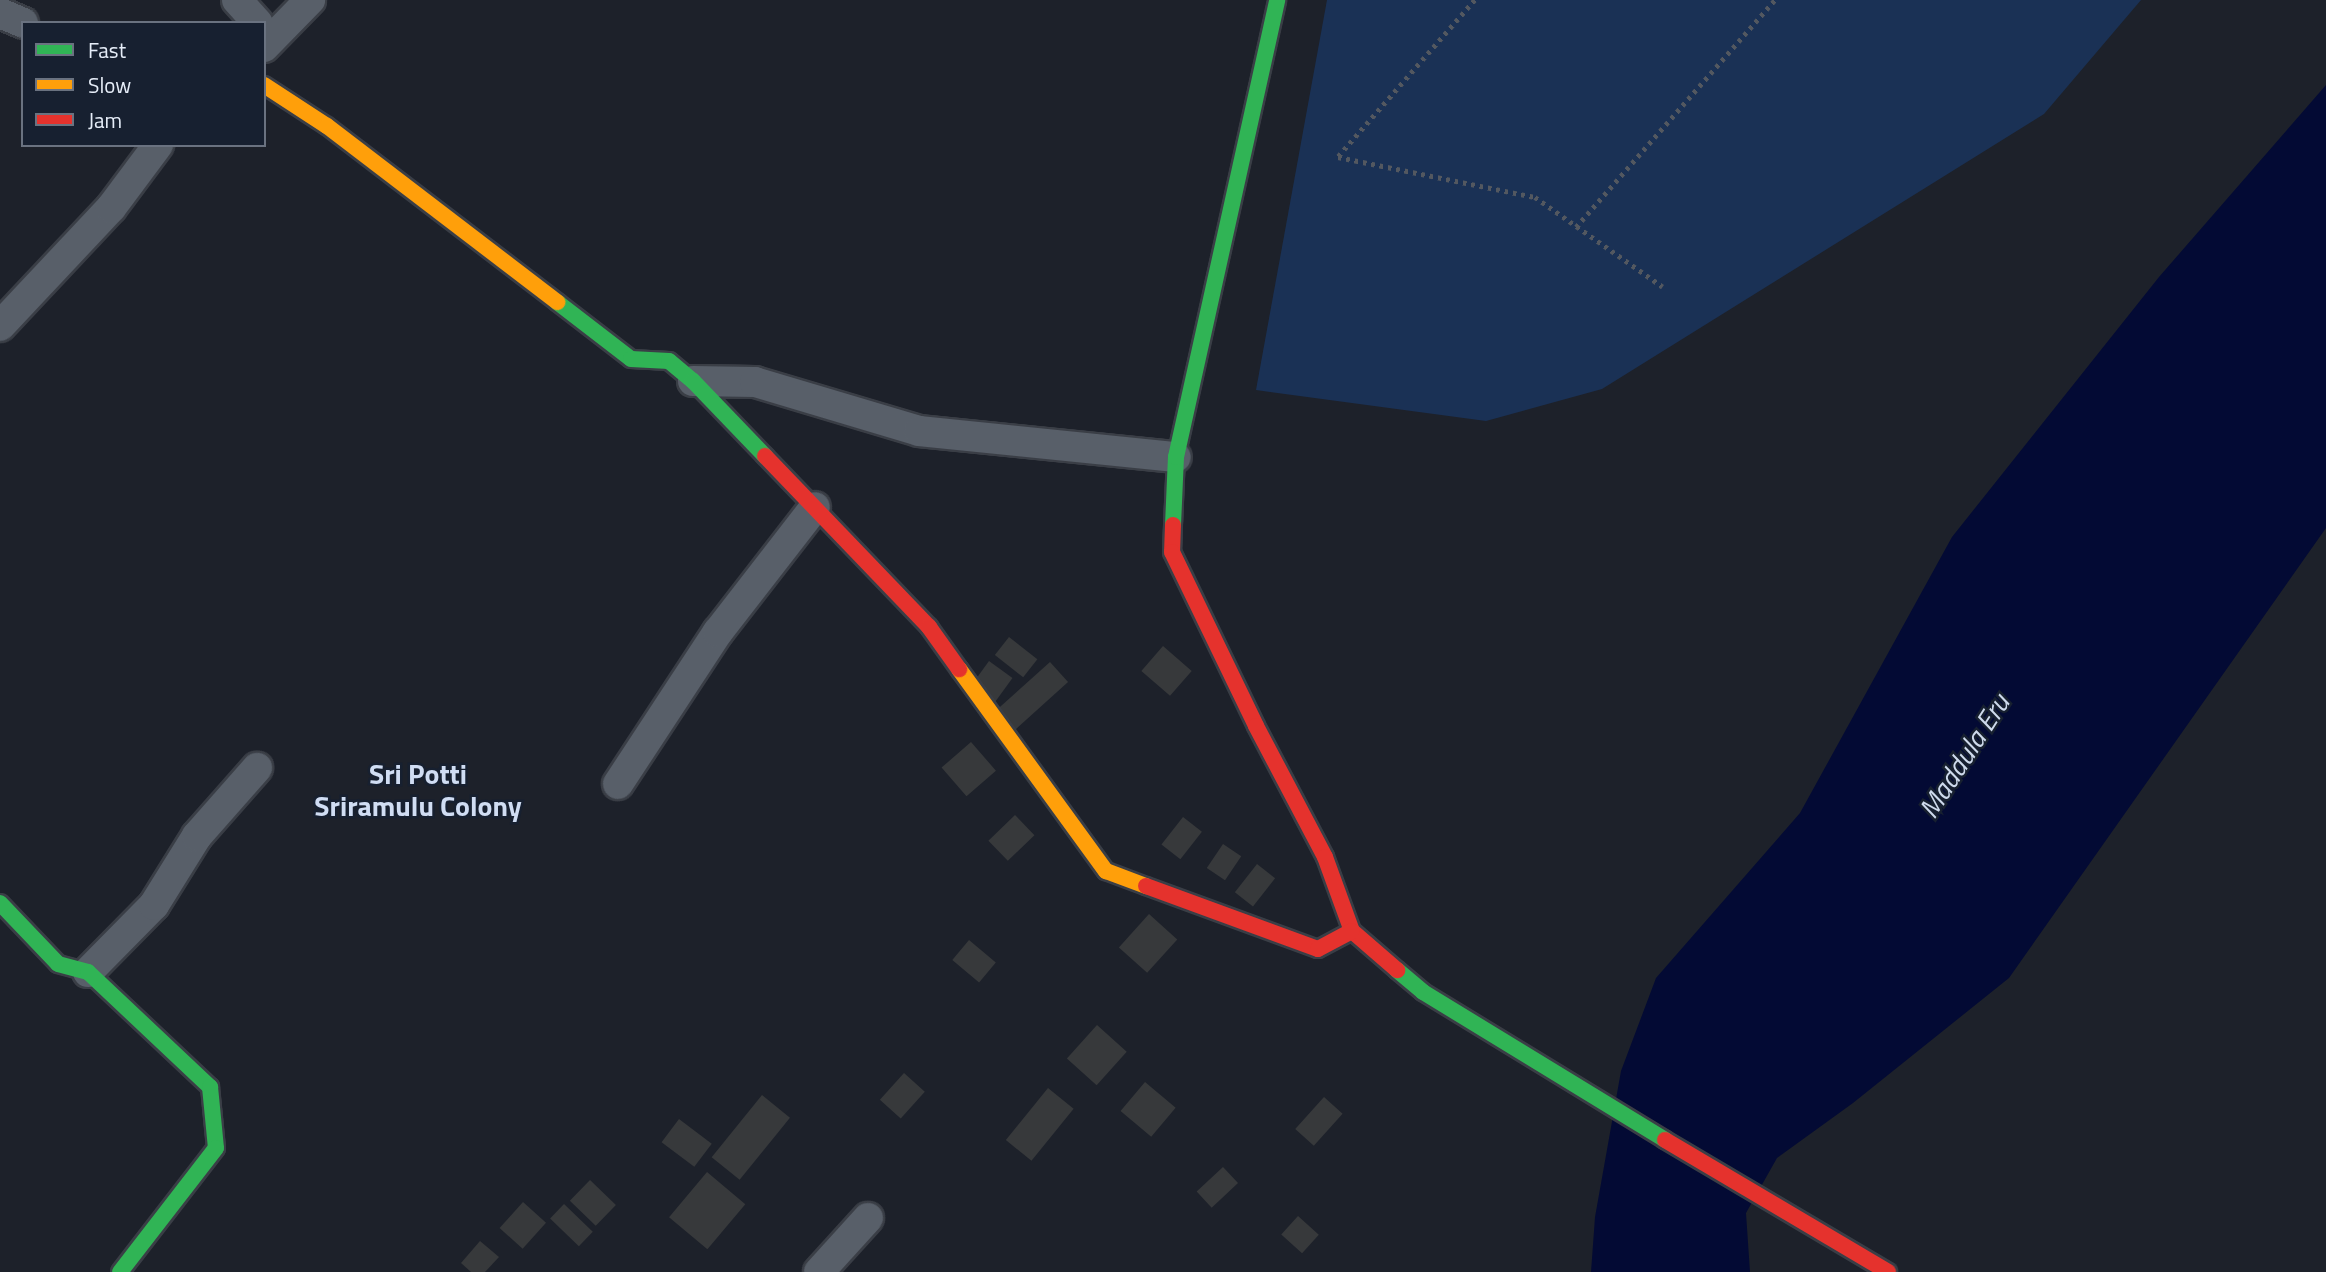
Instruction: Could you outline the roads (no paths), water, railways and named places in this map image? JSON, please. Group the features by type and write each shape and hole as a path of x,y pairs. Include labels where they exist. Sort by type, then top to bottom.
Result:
{"street":[{"path":"237,0 254,21"},
{"path":"266,34 310,0"},
{"path":"1277,0 1176,457 1172,552 1256,726 1325,857 1352,931 1423,992 1777,1209 1888,1272"},
{"path":"0,13 21,22"},
{"path":"266,86 327,126 631,359 669,361 693,381 929,627 1106,871 1318,949 1352,931"},
{"path":"0,326 111,208 157,147"},
{"path":"693,381 755,382 919,431 1176,457"},
{"path":"618,784 718,632 816,507"},
{"path":"88,972 154,905 197,836 257,768"},
{"path":"0,903 58,964 88,972 209,1087 216,1148 120,1272"},
{"path":"819,1272 868,1219"}],"water":[{"name":"Maddula Eru","path":"2326,85 2326,528 2009,978 1853,1103 1777,1158 1746,1213 1750,1272 1591,1272 1595,1217 1621,1071 1656,978 1800,813 1952,537 2159,277"}],"district":[{"name":"Sri Potti Sriramulu Colony","path":"418,790"}]}
